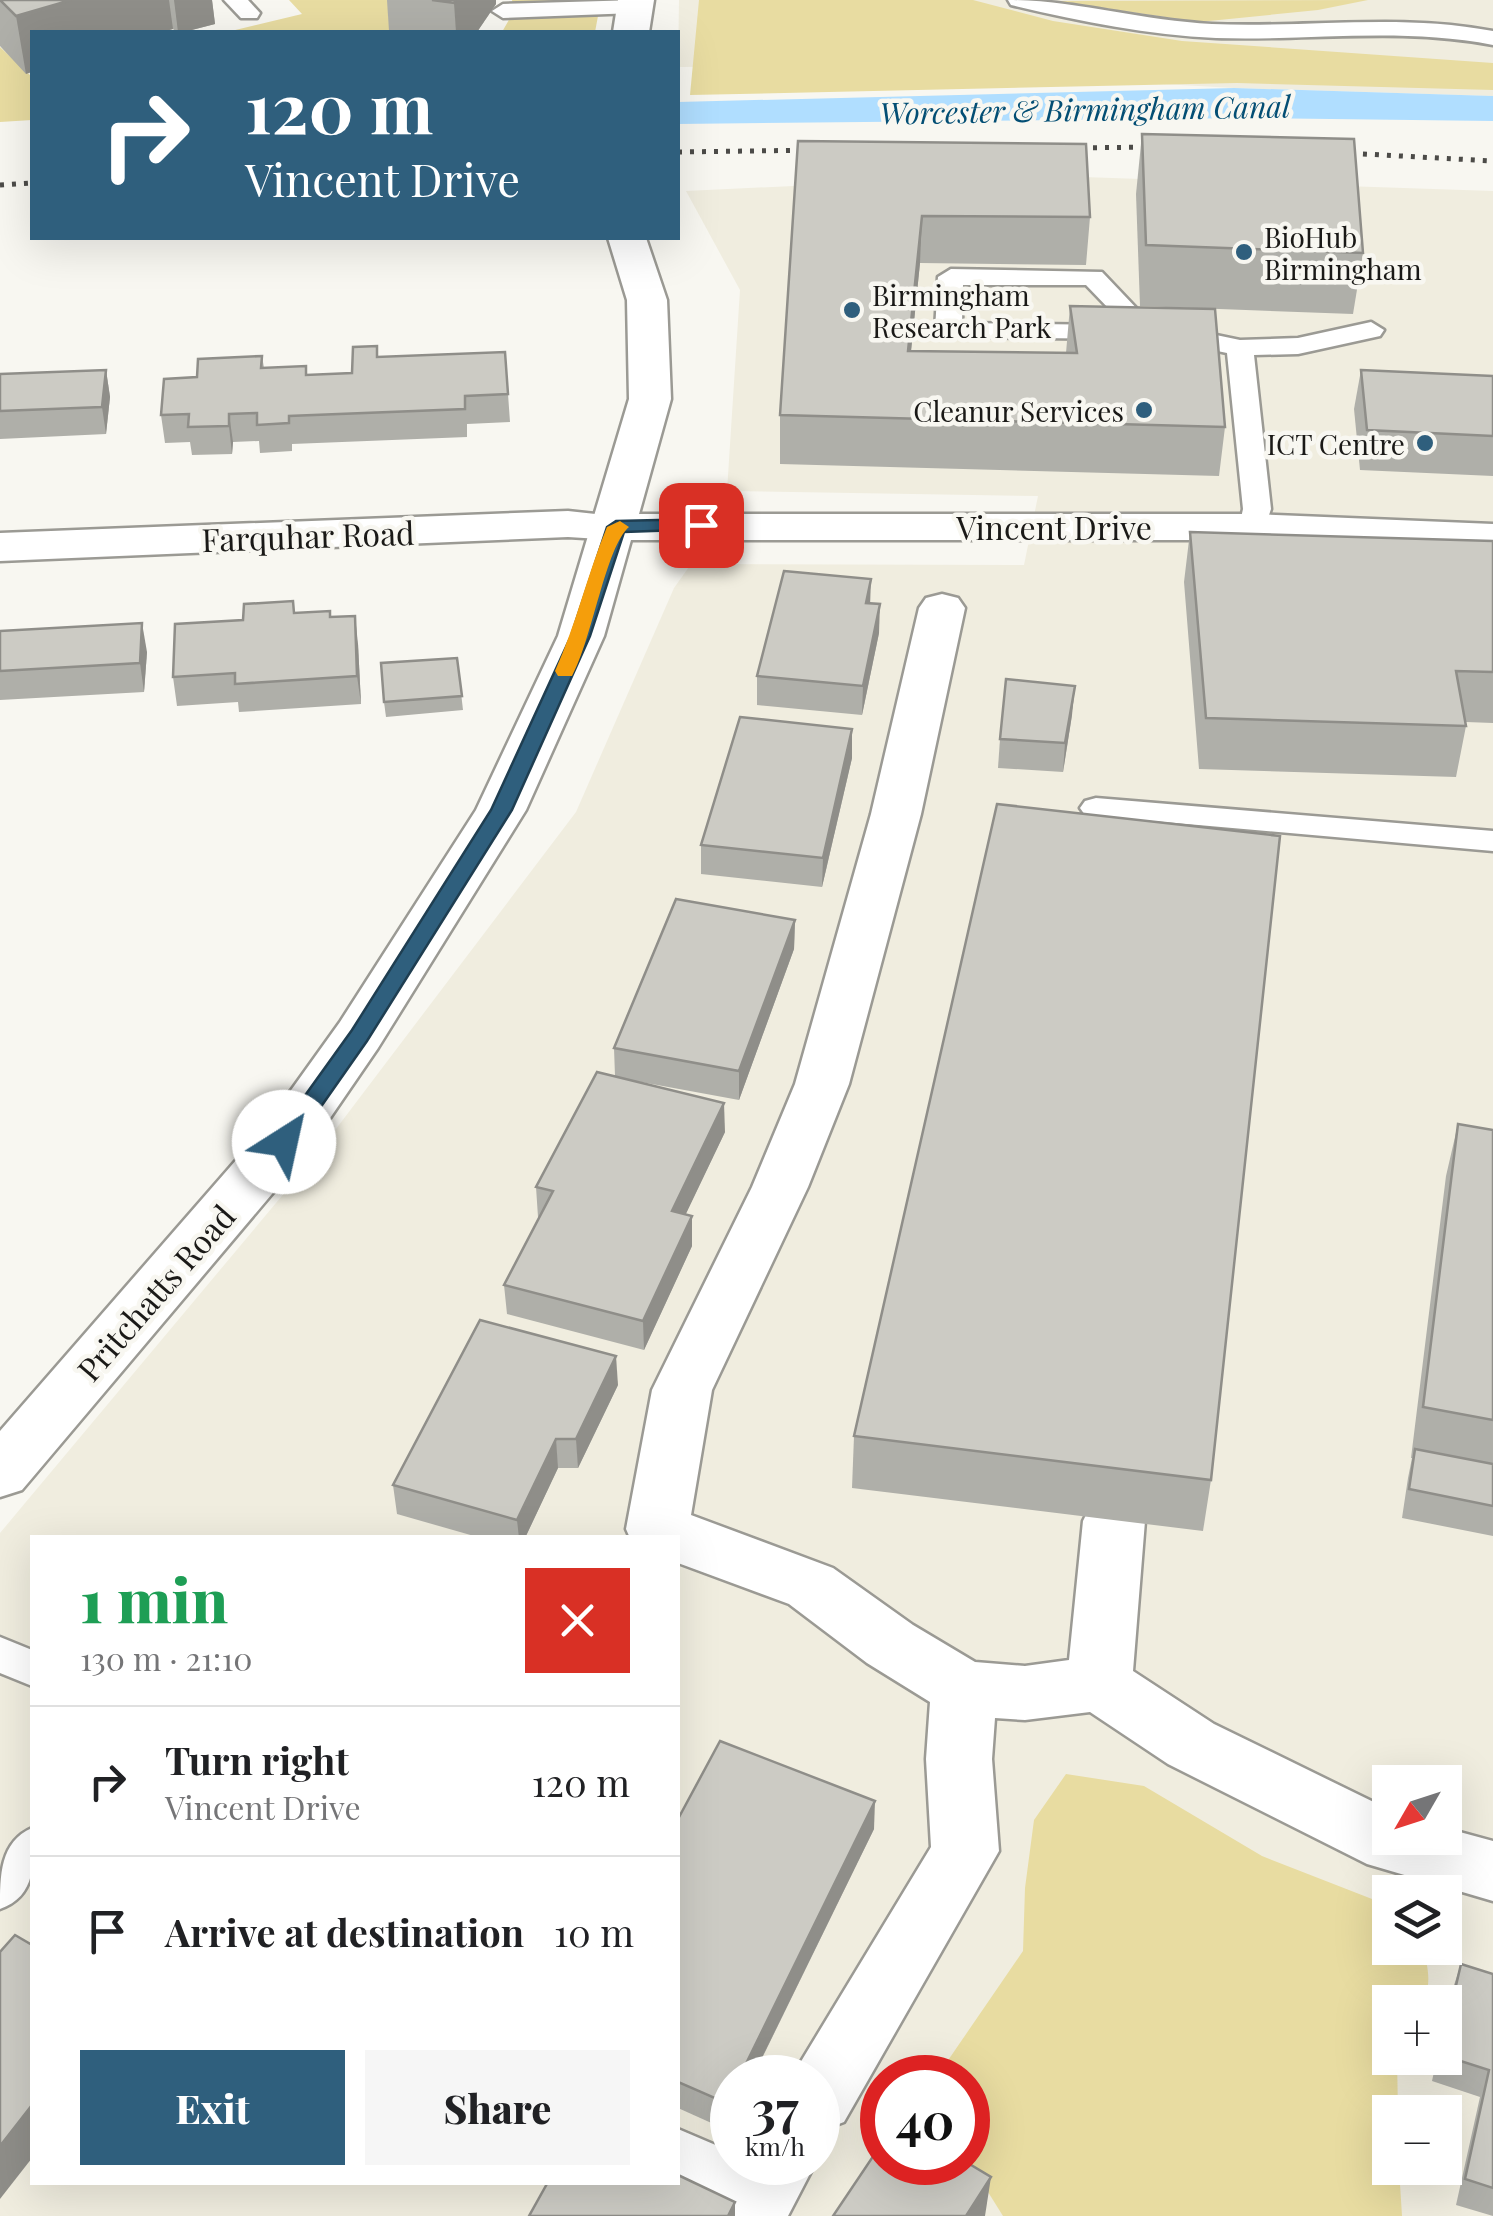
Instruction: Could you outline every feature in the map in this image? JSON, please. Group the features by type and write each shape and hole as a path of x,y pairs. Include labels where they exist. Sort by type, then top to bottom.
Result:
{"street":[{"name":"Pritchatts Road","path":"0,1473 284,1142 360,1035 502,810 581,636 616,527 650,400 647,300 629,240"},
{"name":"Farquhar Road","path":"0,547 568,524 616,527"},
{"name":"Vincent Drive","path":"616,527 1253,526 1493,537"},
{"path":"673,1535 657,1529 682,1390 780,1187 822,1084 896,814 942,608"},
{"path":"1099,1682 1114,1520"},
{"path":"680,1538 811,1586 890,1644 964,1689 1025,1693 1099,1682 1191,1744 1391,1843 1493,1871"},
{"path":"840,2061 965,1851 959,1759 964,1689"},
{"path":"680,2165 765,2193"}],"lane":[{"path":"1019,0 1167,29 1404,26 1459,30 1493,38"},
{"path":"502,11 634,13"},
{"path":"1148,334 1093,278 951,277 948,332 1148,334 1184,334 1240,348 1298,346 1371,330"},
{"path":"1240,348 1256,509 1253,526"},
{"path":"1096,808 1493,841"},
{"path":"0,1654 30,1669"},
{"path":"0,1890 30,1850"}],"shaded area":[{"path":"289,0 447,0 432,30 235,30 302,14"},
{"path":"512,0 601,0 595,30 503,30 514,11"},
{"path":"679,0 1493,0 1493,96 1234,88 844,66 680,67"},
{"path":"699,0 973,0 1053,21 1182,41 1493,63 1493,90 1237,83 690,95"},
{"path":"1368,0 1318,10 1199,22 1056,1"},
{"path":"0,47 30,75 30,120 0,122"},
{"path":"1025,175 1493,191 1493,2216 0,2216 0,1533 317,1154 576,812 674,588 691,564 1024,565 1038,496 727,491 740,290 686,191"},
{"path":"1066,1774 1144,1786 1262,1856 1372,1899 1372,1965 1427,1965 1428,1975 1427,1985 1372,1985 1372,2075 1397,2075 1398,2095 1372,2095 1372,2185 1400,2185 1402,2216 1003,2216 984,2185 990,2185 990,2055 952,2055 1023,1951 1025,1888 1034,1820"}],"water":[{"name":"Worcester & Birmingham Canal","path":"1234,88 1493,96 1493,121 1250,118 680,124 680,102"}],"building":[{"path":"0,0 71,0 16,16"},
{"path":"1142,134 1354,139 1363,253 1146,245"},
{"name":"Birmingham Research Park","path":"798,141 1086,144 1090,217 922,216 908,351 1077,353 1070,306 1215,309 1225,427 780,415"},
{"path":"377,346 377,357 505,352 508,394 465,396 465,409 289,416 289,423 257,425 257,413 229,414 229,426 188,427 189,414 161,415 164,379 197,377 198,359 262,356 261,368 306,366 306,375 352,373 353,347"},
{"path":"106,370 102,407 0,411 0,374"},
{"path":"1361,370 1493,376 1493,436 1367,430"},
{"path":"1190,532 1493,541 1493,672 1456,671 1466,726 1206,718"},
{"path":"784,571 871,579 866,603 880,604 863,686 757,676"},
{"path":"293,601 294,613 330,611 330,617 355,616 357,676 235,684 235,673 173,677 175,624 243,620 244,604"},
{"path":"142,623 140,663 0,671 0,631"},
{"path":"457,658 462,696 384,702 381,663"},
{"path":"1006,679 1075,686 1065,743 1000,739"},
{"path":"740,717 852,729 823,858 701,845"},
{"path":"997,804 1280,836 1211,1480 854,1436"},
{"path":"676,899 795,920 739,1071 614,1048"},
{"path":"597,1072 724,1103 672,1211 692,1216 643,1321 504,1285 553,1191 536,1187"},
{"path":"1458,1124 1493,1130 1493,1420 1423,1407"},
{"path":"480,1320 616,1356 576,1439 556,1439 517,1520 393,1485"},
{"path":"1415,1449 1493,1464 1493,1506 1409,1489"},
{"path":"720,1741 875,1801 750,2055 710,2055 710,2096 680,2083 680,1815"},
{"path":"15,1935 30,1944 30,2108 0,2146 0,1952"},
{"path":"1462,1964 1493,1974 1493,2188 1465,2179 1489,2070 1462,2061 1462,1985 1456,1985"},
{"path":"680,2176 735,2202 728,2216 529,2216 546,2185 680,2185"},
{"path":"860,2176 860,2185 986,2185 966,2216 833,2216"}],"railway":[{"path":"1057,148 1167,147"},
{"path":"680,152 822,150"},
{"path":"1327,152 1493,161"},
{"path":"0,185 30,183"}],"slow traffic":[{"path":"565,671 581,636 603,560 616,527 620,527"}],"place":[{"name":"BioHub Birmingham","path":"1244,252"},
{"name":"Birmingham Research Park","path":"852,310"},
{"name":"Cleanur Services","path":"1144,410"},
{"name":"ICT Centre","path":"1425,443"}],"route":[{"path":"284,1142 360,1035 502,810 581,636 616,527 701,525"}]}
